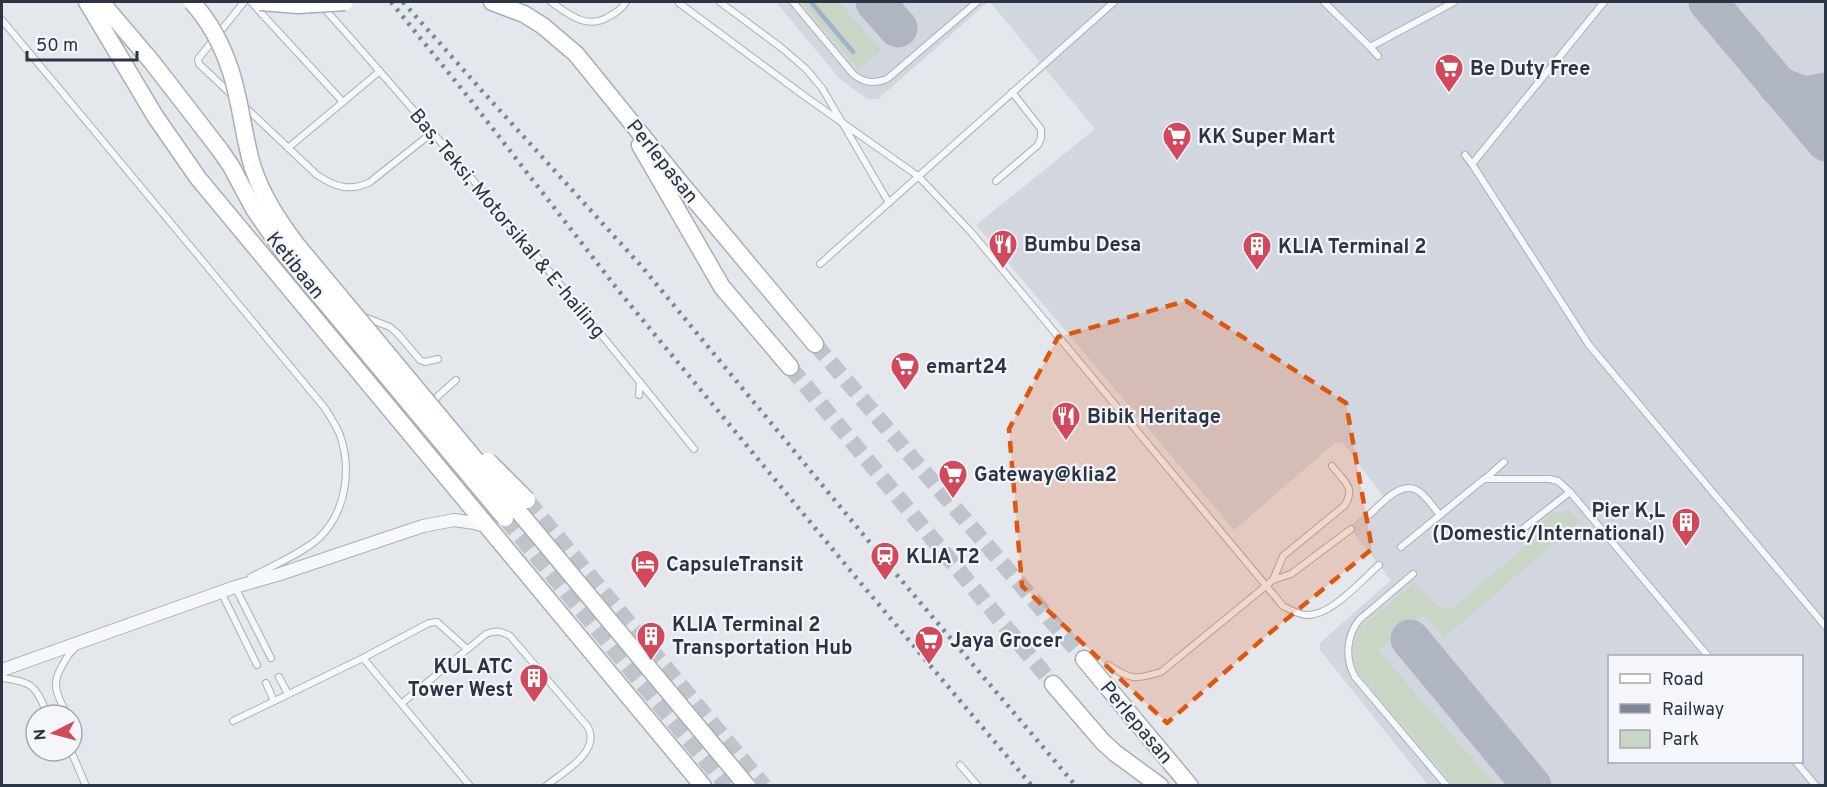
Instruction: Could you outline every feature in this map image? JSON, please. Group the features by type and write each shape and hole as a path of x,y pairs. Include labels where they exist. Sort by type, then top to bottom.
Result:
{"main road":[{"path":"87,2 155,116 198,178 703,786"},
{"name":"Ketibaan","path":"101,2 152,62 220,150 254,209 279,246 505,518"},
{"path":"192,2 213,30 231,70 252,165 267,201 278,219 296,244 747,786"},
{"path":"260,2 298,5 345,2"},
{"name":"Perlepasan","path":"492,2 524,14 551,32 576,54 815,344"},
{"path":"607,90 722,287 790,367"},
{"path":"384,373 499,470 527,500"},
{"name":"Perlepasan","path":"1084,659 1190,786"},
{"path":"1053,684 1103,742 1160,786"}],"street":[{"path":"2,670 235,587 423,526 465,520 488,527"}],"lane":[{"path":"244,2 200,54 199,64 317,175 330,184 350,189 361,187 433,132"},
{"path":"251,2 343,102"},
{"name":"Bas, Teksi, Motorsikal & E-hailing","path":"317,2 433,132 694,449"},
{"path":"551,2 578,20 594,22 603,20 618,11 626,2"},
{"path":"677,2 918,176 971,232 1283,606 1307,615 1322,613 1379,565"},
{"path":"720,2 783,49 806,69 822,88 889,203"},
{"path":"793,2 853,74 864,81 873,82 887,79 977,2"},
{"path":"820,264 1114,2"},
{"path":"1324,2 1378,56"},
{"path":"1370,47 1454,2"},
{"path":"1472,164 1604,2"},
{"path":"2,20 324,407 340,435 344,451 345,484 342,502 333,521 307,548 235,587 271,658"},
{"path":"288,148 380,71"},
{"path":"996,181 1038,145 1041,138 1041,129 1012,93"},
{"path":"1465,155 1589,345 1826,627"},
{"path":"280,278 297,287"},
{"path":"306,292 390,327 420,360 425,362 438,359"},
{"path":"438,468 431,452 429,410 438,396 456,380"},
{"path":"639,395 640,382"},
{"path":"1401,547 1504,462"},
{"path":"1273,580 1283,556 1344,506 1350,498 1350,487 1332,466"},
{"path":"1484,479 1558,481 1570,492 1706,655"},
{"path":"1369,514 1393,494 1404,488 1414,488 1422,493 1440,515"},
{"path":"1525,527 1570,492"},
{"path":"1108,665 1125,676 1142,677 1161,672 1265,586 1273,580 1291,574 1351,529"},
{"path":"1413,574 1359,620 1350,635 1348,660 1355,677 1447,786"},
{"path":"221,592 257,665"},
{"path":"233,721 429,623 436,622 467,649"},
{"path":"402,703 467,649 493,631 501,631 510,636 588,727 591,734 591,742 583,756 546,786"},
{"path":"62,703 56,690 56,675 68,654 95,636"},
{"path":"363,658 470,786"},
{"path":"279,677 288,694"},
{"path":"2,678 21,680 34,688 42,703"},
{"path":"266,683 274,701"},
{"path":"76,763 86,786"},
{"path":"1797,763 1816,786"},
{"path":"960,765 978,786"}],"highlighted area":[{"path":"1186,301 1346,403 1372,549 1266,636 1167,723 1022,586 1009,429 1058,337"}],"shaded area":[{"path":"776,2 988,2 878,99 867,99 839,78"},
{"path":"990,2 1825,2 1825,785 1428,785 1320,650 1320,643 1391,580 1349,527 1383,496 1342,442 1335,443 1234,530 976,225 1095,129"}],"green space":[{"path":"801,2 839,2 882,51 858,68"},
{"path":"1566,510 1580,521 1444,638 1424,614 1378,650 1495,785 1454,785 1359,674 1354,662 1354,644 1358,633 1361,627 1415,582 1436,604 1453,608 1544,531 1540,525 1552,514"}],"waterway":[{"path":"811,2 853,52"}],"taxiway":[{"path":"875,2 898,28"},
{"path":"1708,2 1826,142"},
{"path":"1778,86 1804,96 1826,92"},
{"path":"1410,639 1532,786"}],"tunnel":[{"path":"815,344 1084,659"},
{"path":"790,367 1053,684"},
{"path":"527,500 764,786"},
{"path":"505,518 727,786"}],"railway":[{"path":"391,2 469,98 622,295 1032,786"},
{"path":"403,2 643,268 885,561 1076,786"}],"place":[{"name":"Be Duty Free","path":"1449,94"},
{"name":"KK Super Mart","path":"1177,162"},
{"name":"Bumbu Desa","path":"1003,270"},
{"name":"KLIA Terminal 2","path":"1257,272"},
{"name":"emart24","path":"905,392"},
{"name":"Bibik Heritage","path":"1066,442"},
{"name":"Gateway@klia2","path":"953,500"},
{"name":"Pier K,L (Domestic/International)","path":"1686,548"},
{"name":"KLIA T2","path":"885,582"},
{"name":"CapsuleTransit","path":"645,590"},
{"name":"KLIA Terminal 2 Transportation Hub","path":"651,662"},
{"name":"Jaya Grocer","path":"929,666"},
{"name":"KUL ATC Tower West","path":"534,704"}]}
